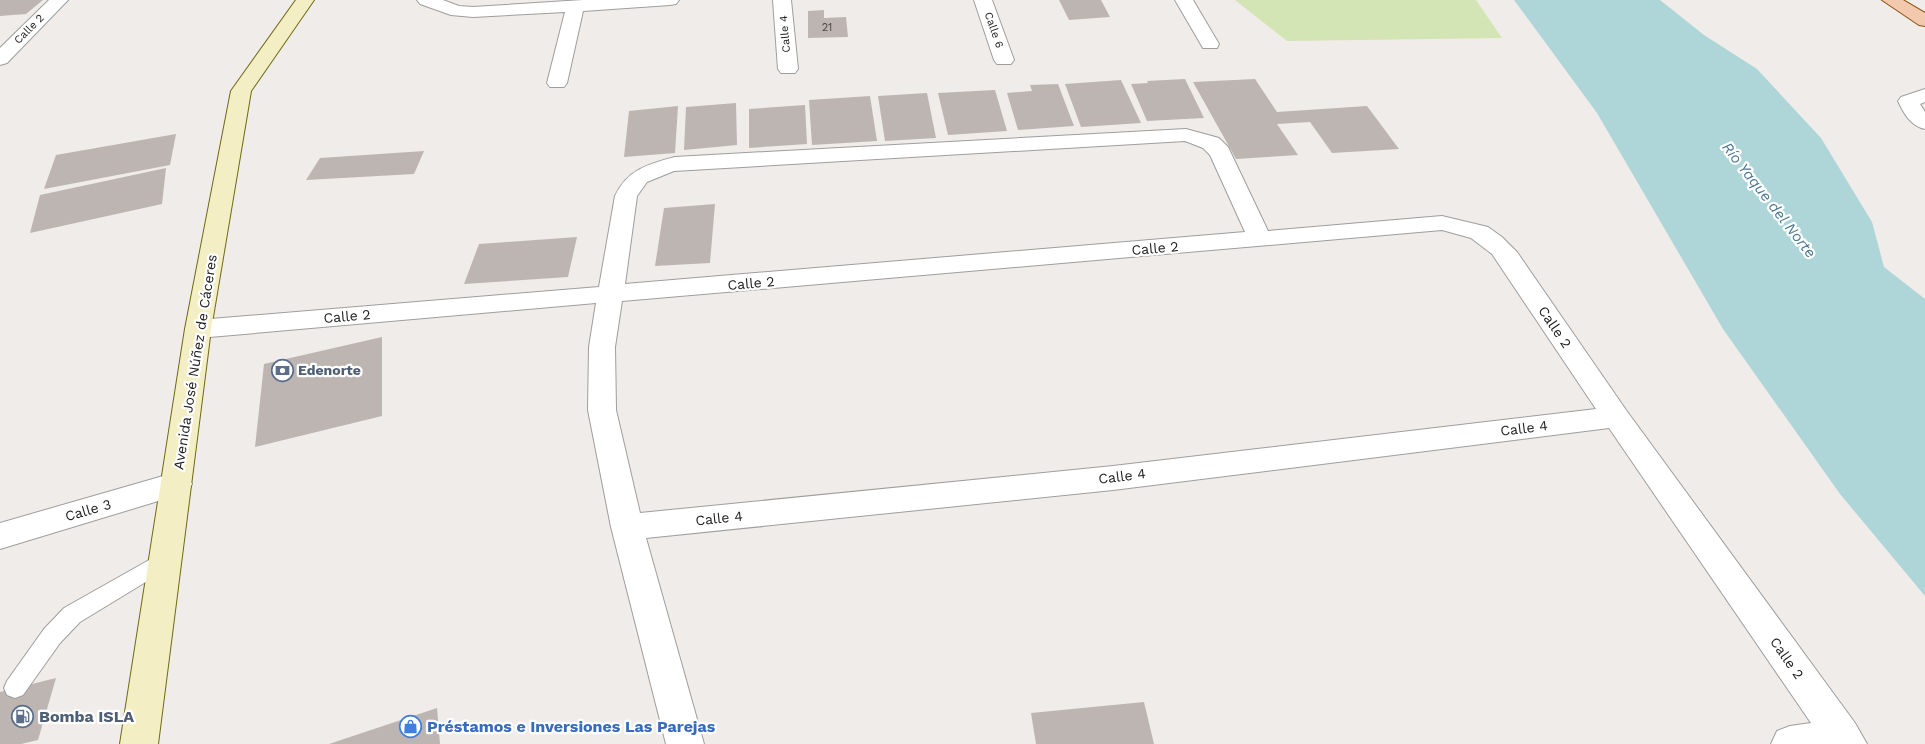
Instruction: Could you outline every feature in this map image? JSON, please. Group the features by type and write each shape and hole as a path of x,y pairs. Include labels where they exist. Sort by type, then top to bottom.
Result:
{"main road":[{"name":"Avenida José Núñez de Cáceres","path":"139,744 198,329 241,91 305,0"},
{"path":"1891,0 1925,21"}],"street":[{"name":"Calle 2","path":"0,59 59,0"},
{"path":"426,0 457,11 473,12 670,0"},
{"name":"Calle 4","path":"782,0 788,69"},
{"name":"Calle 6","path":"983,0 1004,60"},
{"path":"1184,0 1210,44"},
{"path":"557,83 575,6"},
{"path":"1925,95 1908,101 1914,113 1925,123"},
{"path":"685,744 627,527 602,410 602,347 626,196 630,185 640,176 675,164 1186,135 1211,143 1220,152 1260,240"},
{"name":"Calle 2","path":"198,329 1442,223 1468,228 1484,234 1498,244 1616,416 1845,740"},
{"name":"Calle 4","path":"627,527 1113,478 1616,416"},
{"name":"Calle 3","path":"0,536 177,484"},
{"path":"1790,744 1845,740"}],"lane":[{"path":"15,688 52,636 72,616 165,560"}],"green space":[{"path":"1235,0 1476,0 1502,38 1287,41"}],"water":[{"name":"Río Yaque del Norte","path":"1514,0 1660,0 1704,35 1757,69 1821,138 1872,222 1884,267 1925,299 1925,596 1840,494 1723,329 1597,113"}],"building":[{"path":"0,0 43,0 26,14 0,16"},
{"path":"1059,0 1101,0 1110,17 1069,20"},
{"path":"824,10 824,18 846,17 848,37 808,38 808,11"},
{"path":"1185,79 1204,118 1147,121 1131,84 1148,83 1147,81"},
{"path":"1255,79 1277,112 1367,106 1399,149 1332,153 1310,122 1277,124 1298,155 1236,159 1193,82"},
{"path":"1121,80 1141,123 1081,127 1065,84"},
{"path":"1058,84 1074,126 1018,130 1007,93 1032,91 1030,85"},
{"path":"995,90 1007,131 948,135 938,93"},
{"path":"927,93 936,138 885,141 878,96"},
{"path":"870,96 877,141 812,145 809,100"},
{"path":"736,103 737,145 684,150 686,107"},
{"path":"805,105 807,144 749,148 749,109"},
{"path":"678,106 675,153 624,157 629,111"},
{"path":"176,134 170,165 44,189 56,155"},
{"path":"424,151 414,174 306,180 320,158"},
{"path":"166,168 162,204 30,233 40,195"},
{"path":"715,204 710,263 655,266 664,208"},
{"path":"577,237 568,277 464,284 479,244"},
{"path":"382,337 382,416 255,447 264,364"},
{"name":"Bomba ISLA","path":"56,678 38,740 21,744 0,744 0,692"},
{"path":"1144,702 1154,744 1036,744 1031,713"},
{"name":"Préstamos e Inversiones Las Parejas","path":"437,708 440,744 329,744"}],"place":[{"name":"Edenorte","path":"282,370"},
{"name":"Bomba ISLA","path":"23,716"},
{"name":"Préstamos e Inversiones Las Parejas","path":"411,726"}]}
